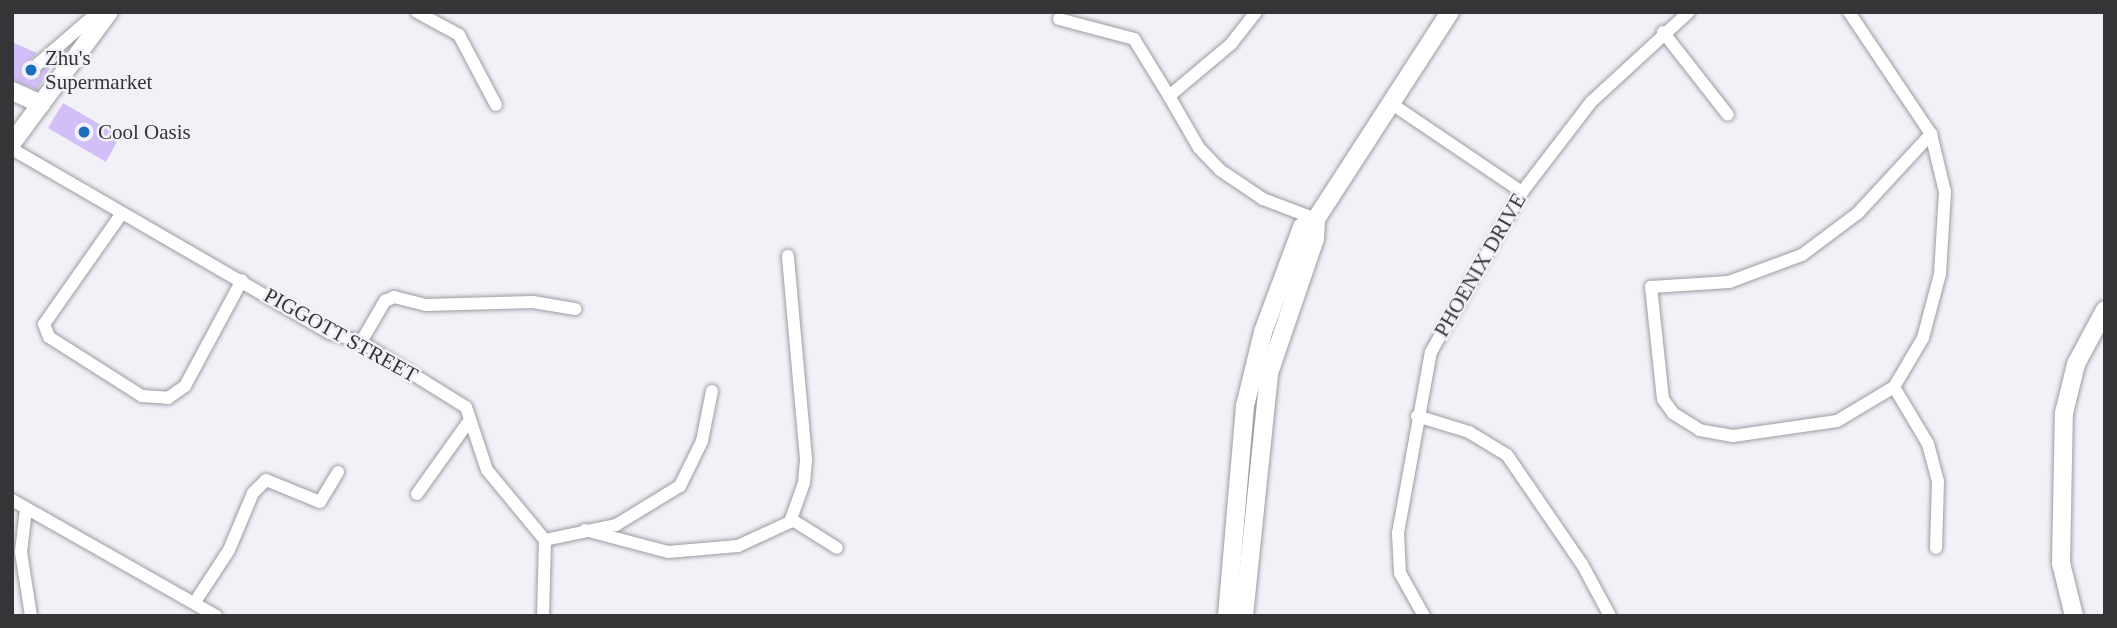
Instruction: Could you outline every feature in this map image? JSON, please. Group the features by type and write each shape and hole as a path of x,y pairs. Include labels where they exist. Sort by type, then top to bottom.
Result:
{"street":[{"path":"32,69 98,12"},
{"path":"12,145 109,12"},
{"path":"417,12 459,35 496,105"},
{"path":"1169,96 1231,44 1256,12"},
{"path":"1227,616 1252,369 1299,234 1316,219 1389,102 1450,12"},
{"name":"PHOENIX DRIVE","path":"1423,616 1400,573 1398,533 1417,416 1431,352 1447,317 1522,192 1591,102 1663,32 1689,12"},
{"path":"1849,12 1931,134 1945,192 1940,274 1923,338 1894,387 1837,421 1733,436 1700,430 1673,413 1663,399 1649,291 1655,285 1728,282 1802,255 1858,213 1931,134"},
{"path":"1059,19 1135,39 1199,148 1220,170 1263,199 1316,219"},
{"path":"1663,32 1728,115"},
{"path":"12,91 41,104"},
{"path":"1389,102 1522,192"},
{"name":"PIGGOTT STREET","path":"12,145 120,216 242,280 330,333 361,341 466,407 487,470 545,540"},
{"path":"120,216 44,324 49,337 142,396 168,398 185,386 242,280"},
{"path":"1244,616 1264,397 1278,338 1315,239 1316,219"},
{"path":"585,530 668,552 757,541 791,519 806,459 788,256"},
{"path":"361,341 385,301 394,298 426,305 533,302 575,309"},
{"path":"2074,616 2061,563 2064,413 2076,364 2105,310"},
{"path":"1894,387 1928,444 1938,481 1936,548"},
{"path":"543,616 545,540 616,525 680,486 702,441 712,391"},
{"path":"1417,416 1469,432 1507,455 1582,564 1610,616"},
{"path":"417,494 469,421"},
{"path":"195,602 229,550 253,493 266,480 320,502 338,472"},
{"path":"12,500 216,616"},
{"path":"26,509 21,552 31,616"},
{"path":"791,519 837,548"}],"building":[{"name":"Zhu's Supermarket","path":"12,42 37,53 24,67 29,77 53,62 37,90 12,80"},
{"name":"Cool Oasis","path":"63,103 120,136 106,162 48,128"}],"place":[{"name":"Zhu's Supermarket","path":"31,70"},
{"name":"Cool Oasis","path":"84,132"}]}
